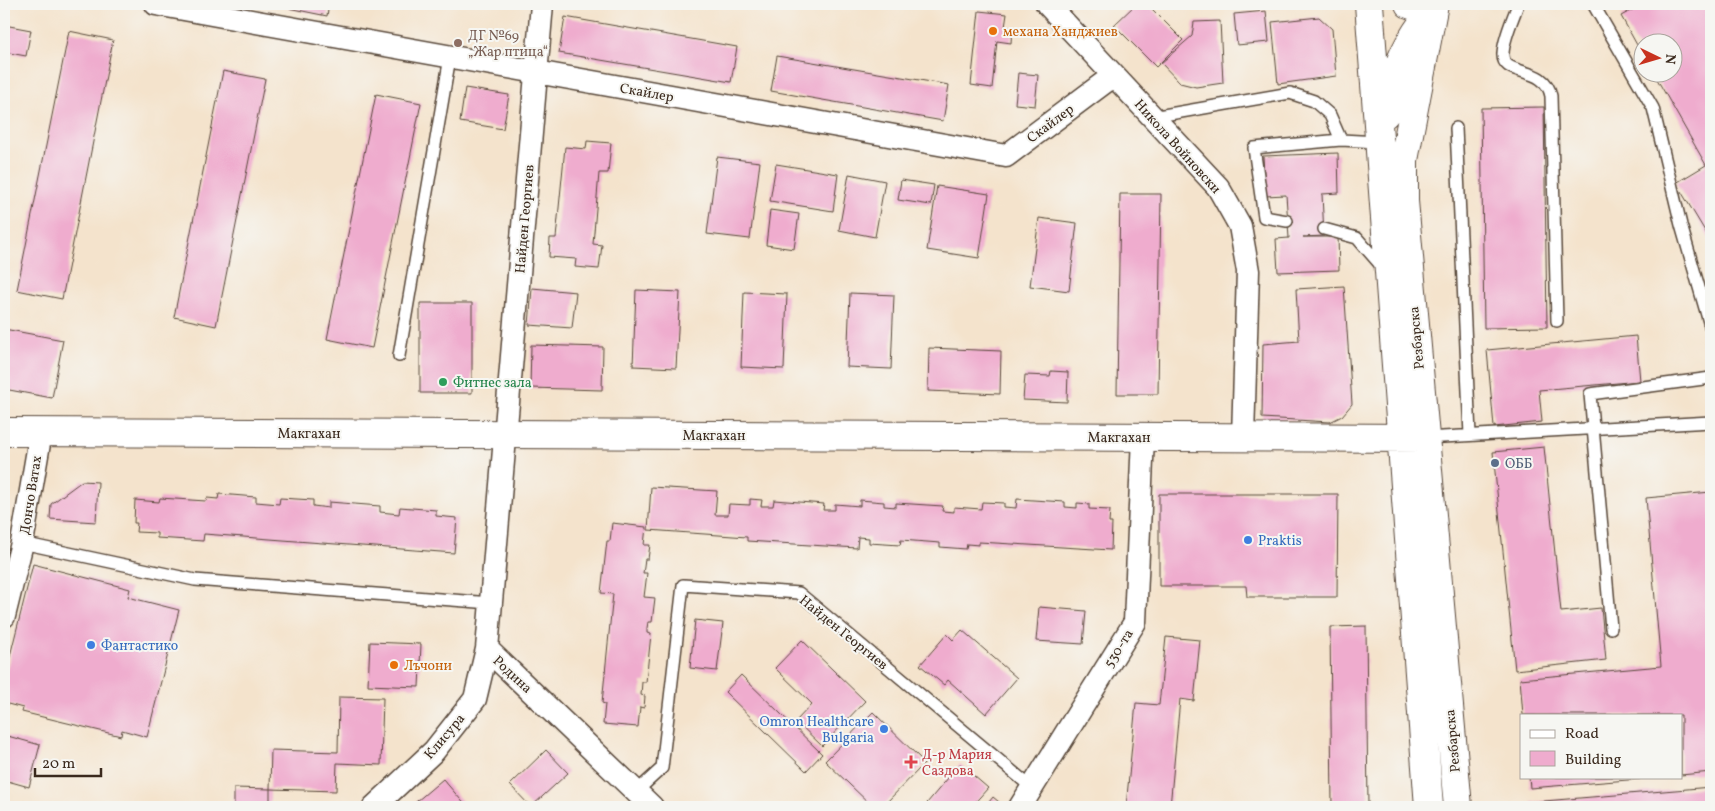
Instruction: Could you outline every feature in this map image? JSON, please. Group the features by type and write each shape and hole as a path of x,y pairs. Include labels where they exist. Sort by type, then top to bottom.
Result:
{"street":[{"name":"Скайлер","path":"156,4 1006,156 1113,76"},
{"name":"Найден Георгиев","path":"505,434 542,4"},
{"name":"Никола Войновски","path":"1047,4 1218,187 1240,226 1248,271 1243,437"},
{"name":"Резбарска","path":"1368,4 1388,274 1413,438 1458,807"},
{"name":"Резбарска","path":"1379,142 1395,70 1425,6"},
{"name":"Резбарска","path":"1425,6 1404,168 1404,201 1428,807"},
{"name":"Макгахан","path":"4,432 1413,438"},
{"name":"Дончо Ватах","path":"4,616 22,542 40,432"},
{"name":"Родина","path":"505,434 486,649 652,807"},
{"name":"530-та","path":"1020,807 1135,622 1143,437"},
{"name":"Клисура","path":"374,807 434,752 475,699 486,649"}],"lane":[{"path":"1518,4 1502,54 1506,64 1515,70 1542,78 1550,87 1557,322"},
{"path":"1593,4 1653,108 1681,225 1711,329"},
{"path":"399,356 450,56"},
{"path":"1152,117 1290,93 1314,101 1330,115 1342,140"},
{"path":"1456,128 1470,435"},
{"path":"1287,221 1264,218 1254,148 1342,140 1379,142"},
{"path":"1324,229 1357,238 1388,274"},
{"path":"1611,628 1590,394 1711,378"},
{"path":"1413,438 1711,422"},
{"path":"22,542 195,580 491,603"},
{"name":"Найден Георгиев","path":"637,791 662,768 683,585 799,594 1031,788"}],"building":[{"path":"289,4 329,4 327,16 288,8"},
{"path":"1136,4 1147,4 1183,40 1156,67 1114,25"},
{"path":"1643,4 1711,4 1711,241 1676,183 1706,165 1659,82 1682,82 1682,32 1632,32 1632,36 1621,16"},
{"path":"979,11 1007,14 1005,27 1012,28 1011,43 997,41 992,88 971,85"},
{"path":"1266,11 1269,42 1237,45 1234,14"},
{"path":"565,17 737,47 731,82 559,53"},
{"path":"1319,17 1332,29 1336,76 1278,84 1272,22"},
{"path":"1220,21 1223,83 1196,87 1180,83 1161,63 1192,36 1194,22"},
{"path":"4,25 31,30 26,56 4,52"},
{"path":"69,31 113,40 62,299 17,290"},
{"path":"777,56 949,85 943,121 771,91"},
{"path":"223,71 265,79 216,326 174,317"},
{"path":"1018,73 1038,75 1035,106 1015,104"},
{"path":"465,88 509,95 503,129 460,122"},
{"path":"376,94 421,103 372,348 327,339"},
{"path":"1544,107 1547,327 1484,328 1481,108"},
{"path":"587,141 611,143 608,173 599,173 593,244 602,245 599,269 575,267 576,259 549,257 550,238 556,238 565,147 586,149"},
{"path":"1338,153 1339,193 1322,194 1324,236 1303,237 1338,237 1339,270 1278,272 1276,239 1289,238 1286,195 1265,196 1263,156"},
{"path":"717,157 760,162 750,239 707,234"},
{"path":"776,164 838,174 833,211 770,201"},
{"path":"849,174 885,181 875,237 839,230"},
{"path":"901,180 934,185 931,205 898,200"},
{"path":"937,186 989,194 979,258 927,250"},
{"path":"1120,194 1161,194 1158,394 1117,394"},
{"path":"770,210 799,214 794,249 766,245"},
{"path":"1039,218 1077,223 1069,291 1030,286"},
{"path":"1344,286 1352,404 1342,416 1330,422 1262,418 1263,344 1299,341 1296,289"},
{"path":"532,288 576,292 572,328 529,325"},
{"path":"636,290 680,292 676,368 633,366"},
{"path":"744,292 787,294 784,369 741,367"},
{"path":"850,293 894,295 891,369 847,367"},
{"path":"420,303 472,303 472,393 420,393"},
{"path":"4,329 63,340 52,398 4,389"},
{"path":"1636,336 1640,381 1539,390 1542,422 1494,427 1487,350"},
{"path":"531,345 603,347 602,390 530,388"},
{"path":"929,348 1001,351 1000,394 928,391"},
{"path":"1051,371 1068,372 1067,402 1023,400 1025,375 1050,376"},
{"path":"1544,447 1561,612 1601,608 1606,660 1515,670 1493,452"},
{"path":"82,481 98,482 96,522 50,519 51,504"},
{"path":"651,487 717,491 715,515 728,515 729,504 750,505 750,499 762,500 761,506 773,506 774,500 824,504 823,510 835,510 835,504 860,506 860,500 884,502 884,506 896,507 896,503 943,506 942,511 954,512 954,507 981,509 982,502 1004,503 1004,507 1016,508 1017,499 1065,502 1065,507 1077,508 1077,503 1089,504 1089,509 1110,510 1109,523 1112,523 1111,550 979,542 979,545 967,544 966,549 940,547 940,543 901,540 900,545 869,543 869,538 858,537 857,548 747,541 747,537 648,530"},
{"path":"1711,492 1711,772 1682,775 1682,714 1523,714 1520,679 1661,666 1646,498"},
{"path":"219,494 256,497 256,502 279,504 280,498 313,500 313,506 329,508 329,502 380,506 380,512 399,514 400,507 436,510 436,516 457,518 454,553 204,534 203,541 157,538 157,533 136,532 137,523 134,523 135,500 159,502 160,498 206,501 207,498 218,499"},
{"name":"Praktis","path":"1159,494 1338,494 1337,597 1247,597 1246,586 1159,586"},
{"path":"612,523 646,527 644,545 650,545 643,573 647,573 644,597 655,598 652,622 648,622 647,628 647,633 651,634 646,682 642,682 641,695 645,696 644,708 640,707 638,727 603,724 605,704 602,703 613,594 601,593 607,541 610,541"},
{"name":"Фантастико","path":"33,564 130,589 128,597 179,610 147,737 122,730 121,736 22,712 23,708 4,703 4,680"},
{"path":"1039,607 1086,611 1083,644 1036,641"},
{"path":"695,620 723,623 717,671 690,668"},
{"path":"1366,626 1368,807 1332,807 1330,627"},
{"path":"962,630 1017,678 986,714 948,680 944,685 920,665 947,634 953,640"},
{"path":"1166,637 1200,640 1194,701 1180,699 1170,807 1126,807 1136,703 1159,705"},
{"path":"802,640 865,701 822,746 796,721 812,704 775,668"},
{"path":"370,642 421,644 419,687 368,685"},
{"path":"741,675 822,754 806,771 725,692"},
{"path":"339,697 383,698 381,765 337,763 336,791 270,789 271,750 338,752"},
{"path":"873,712 925,763 882,807 873,807 825,761"},
{"path":"4,735 40,745 29,787 4,780"},
{"path":"546,750 568,773 531,807 510,785"},
{"path":"960,764 988,788 971,807 932,807 927,803"},
{"path":"1529,778 1640,778 1640,779 1530,788"},
{"path":"443,779 467,807 410,807"},
{"path":"1711,787 1711,807 1532,807 1532,802"},
{"path":"234,788 270,789 270,807 234,807"},
{"path":"993,797 1005,807 985,807"}],"place":[{"name":"механа Ханджиев","path":"993,31"},
{"name":"ДГ №69 „Жар птица“","path":"458,43"},
{"name":"Фитнес зала","path":"443,382"},
{"name":"ОББ","path":"1495,463"},
{"name":"Praktis","path":"1248,540"},
{"name":"Фантастико","path":"91,645"},
{"name":"Лъчони","path":"394,665"},
{"name":"Omron Healthcare Bulgaria","path":"884,729"},
{"name":"Д-р Мария Саздова","path":"911,762"}]}
